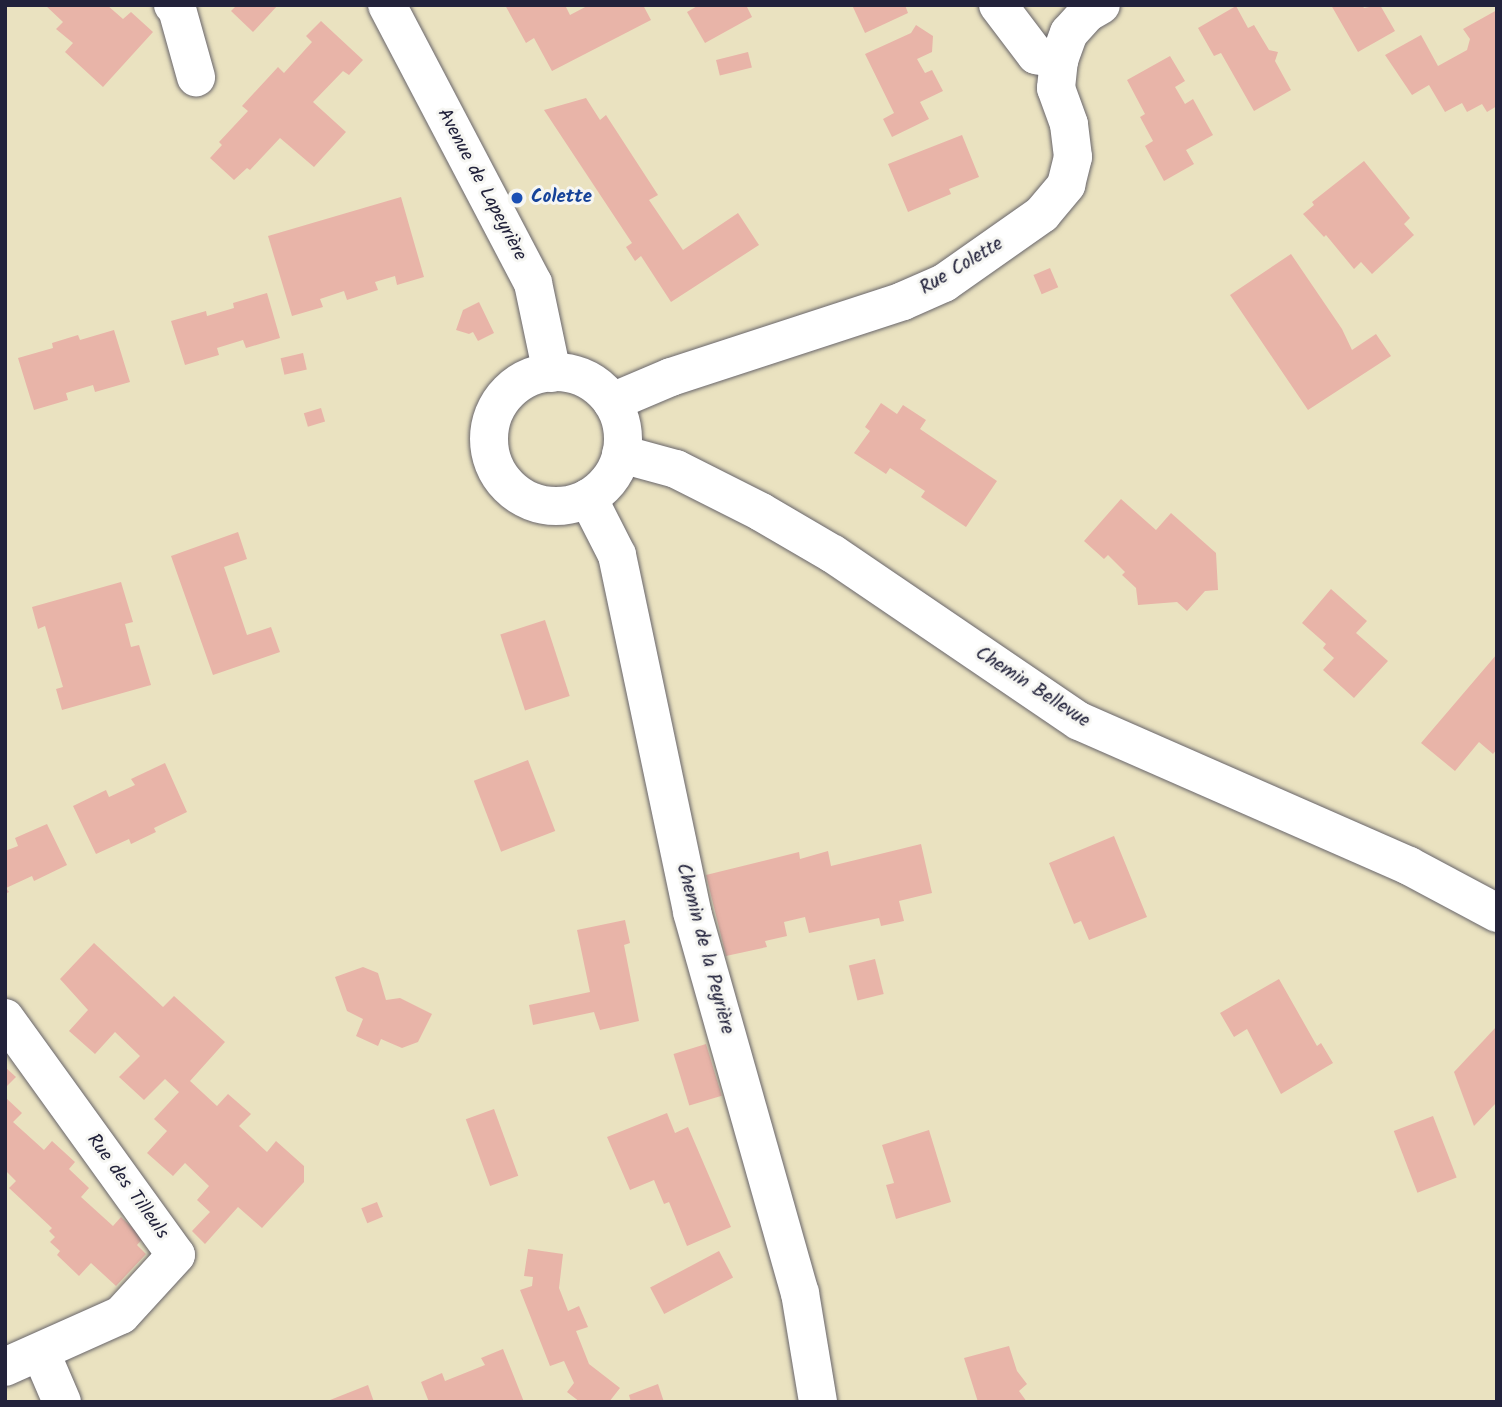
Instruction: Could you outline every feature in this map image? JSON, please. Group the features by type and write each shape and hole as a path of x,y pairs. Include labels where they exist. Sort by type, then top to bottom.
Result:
{"street":[{"path":"173,5 197,78"},
{"name":"Avenue de Lapeyrière","path":"387,5 533,283 552,373"},
{"path":"998,5 1036,55 1059,60"},
{"name":"Rue Colette","path":"612,402 671,377 903,301 944,282 1042,214 1066,185 1073,157 1069,124 1056,88 1059,60 1069,33 1087,13 1101,5"},
{"path":"552,373 586,380 612,402 623,436 621,454 610,480 588,498 568,506 548,506 529,501 511,490 498,474 490,456 488,435 492,416 502,399 516,385 533,376 552,373"},
{"name":"Chemin Bellevue","path":"621,454 677,469 785,526 833,554 1079,721 1409,866 1497,913"},
{"name":"Chemin de la Peyrière","path":"588,498 617,555 692,912 800,1293 818,1402"},
{"name":"Rue des Tilleuls","path":"5,1018 176,1255 121,1315 5,1367"},
{"path":"41,1353 62,1402"}],"building":[{"path":"45,5 107,5 123,19 131,12 153,32 103,87 65,52 73,43 56,29 63,22"},
{"path":"237,5 278,5 253,32 231,11"},
{"path":"505,5 565,5 570,15 589,5 643,5 651,20 552,71 534,38 526,43"},
{"path":"699,5 746,5 752,17 705,43 687,12"},
{"path":"852,5 905,5 908,13 865,33"},
{"path":"1331,5 1362,5 1364,8 1380,5 1395,31 1358,52"},
{"path":"1236,6 1248,28 1254,25 1269,50 1278,52 1275,61 1291,90 1254,111 1221,53 1214,56 1198,28"},
{"path":"1497,10 1497,106 1487,112 1482,104 1467,112 1462,103 1445,112 1429,85 1412,95 1385,55 1421,35 1438,66 1467,50 1470,39 1463,29"},
{"path":"321,21 363,60 349,75 343,71 313,102 346,132 314,167 280,138 250,170 247,168 234,180 210,158 222,145 219,142 248,111 242,106 278,67 284,73 312,42 306,36"},
{"path":"916,25 933,36 932,52 917,59 925,73 932,70 943,91 920,102 929,119 892,137 883,119 894,113 865,54 911,33"},
{"path":"748,52 752,68 720,76 716,60"},
{"path":"1170,56 1185,81 1175,87 1185,104 1193,99 1213,135 1186,150 1194,164 1164,181 1145,146 1153,141 1140,117 1145,114 1127,80"},
{"path":"586,98 600,120 606,115 658,195 649,200 683,250 738,213 759,245 671,302 641,256 635,261 626,247 632,243 544,110"},
{"path":"962,135 979,177 949,189 951,194 908,212 888,164"},
{"path":"1364,161 1410,218 1404,224 1414,235 1372,274 1361,262 1354,269 1326,235 1324,237 1303,214 1314,205 1312,202"},
{"path":"401,197 424,277 397,285 395,276 375,282 378,290 347,300 344,291 320,299 323,307 292,316 268,236"},
{"path":"1291,254 1342,329 1352,350 1376,334 1391,356 1308,410 1230,295"},
{"path":"1050,268 1058,287 1042,294 1033,275"},
{"path":"267,293 280,338 246,348 243,340 217,348 219,355 185,365 171,321 206,311 207,316 234,308 233,303"},
{"path":"479,302 494,333 478,341 473,332 469,334 456,330 463,310"},
{"path":"114,330 130,382 95,392 93,385 66,393 68,400 34,410 18,358 53,348 52,343 78,335 80,340"},
{"path":"303,353 307,370 284,375 281,358"},
{"path":"881,403 897,414 903,405 926,420 920,429 997,481 966,527 921,497 925,491 890,468 886,474 854,453 870,431 865,427"},
{"path":"321,408 325,421 308,427 304,413"},
{"path":"1121,499 1156,530 1171,513 1216,553 1218,590 1205,591 1187,611 1177,602 1138,605 1136,588 1122,575 1125,572 1108,555 1104,559 1084,541"},
{"path":"238,532 247,559 224,567 247,635 271,627 280,652 213,675 171,556"},
{"path":"121,582 133,622 125,624 131,647 139,645 151,685 62,710 56,689 63,687 45,626 38,629 32,607"},
{"path":"1331,589 1367,621 1356,633 1388,661 1354,698 1323,670 1334,658 1323,648 1326,644 1302,623"},
{"path":"545,620 570,696 525,711 500,635"},
{"path":"1497,654 1497,749 1493,754 1479,742 1455,771 1421,743"},
{"path":"528,760 555,831 501,852 474,781"},
{"path":"165,763 187,812 154,828 156,832 131,844 129,839 96,854 73,806 106,790 109,797 135,785 131,779"},
{"path":"47,824 67,865 34,881 32,876 6,888 9,892 5,894 5,851 18,846 15,838"},
{"path":"1114,836 1147,917 1089,940 1081,921 1074,924 1049,863"},
{"path":"921,844 932,893 899,901 904,921 881,926 879,918 809,933 805,917 784,922 787,936 765,941 767,947 726,956 706,875 799,852 800,859 828,851 831,866"},
{"path":"625,920 630,943 624,945 639,1021 600,1030 594,1012 533,1025 529,1005 590,992 577,930"},
{"path":"94,943 163,1007 174,996 225,1042 190,1081 217,1106 228,1094 251,1114 239,1126 267,1152 276,1141 304,1166 304,1182 262,1228 238,1207 205,1244 192,1231 210,1212 197,1200 209,1186 185,1163 173,1176 147,1153 167,1131 154,1119 179,1092 165,1079 144,1100 119,1077 140,1056 115,1032 95,1054 69,1031 88,1010 60,979"},
{"path":"875,959 884,994 858,1000 849,966"},
{"path":"363,967 378,973 386,1000 400,998 432,1014 418,1042 402,1048 381,1039 378,1046 356,1036 363,1019 347,1011 335,977"},
{"path":"1279,979 1317,1046 1321,1043 1333,1063 1281,1094 1247,1029 1234,1037 1220,1013"},
{"path":"1497,1026 1497,1102 1474,1126 1454,1072"},
{"path":"706,1044 722,1096 689,1106 673,1054"},
{"path":"5,1067 16,1077 5,1088"},
{"path":"5,1097 22,1113 13,1122 44,1150 52,1141 75,1162 69,1169 89,1188 81,1197 113,1226 121,1217 143,1238 137,1245 146,1254 116,1286 91,1263 79,1276 57,1255 60,1251 50,1242 55,1237 49,1231 52,1228 9,1188 16,1181 5,1170"},
{"path":"494,1109 518,1176 490,1186 466,1119"},
{"path":"667,1113 675,1133 688,1127 731,1227 687,1246 669,1202 664,1204 654,1180 630,1190 607,1137"},
{"path":"1433,1116 1457,1178 1417,1193 1394,1131"},
{"path":"929,1130 951,1202 896,1219 886,1185 894,1183 882,1145"},
{"path":"377,1202 383,1217 367,1223 361,1208"},
{"path":"528,1249 563,1254 559,1288 568,1311 579,1306 588,1327 576,1331 589,1364 620,1388 609,1402 580,1402 567,1392 574,1383 564,1361 550,1366 520,1290 532,1286 533,1277 524,1276"},
{"path":"719,1251 733,1277 664,1314 650,1288"},
{"path":"1009,1346 1017,1371 1027,1384 1019,1391 1027,1402 978,1402 964,1358"},
{"path":"503,1349 524,1402 429,1402 421,1382 442,1373 445,1381 485,1365 481,1358"},
{"path":"658,1384 664,1402 631,1402 629,1395"},
{"path":"368,1385 374,1402 325,1402"}],"place":[{"name":"Colette","path":"517,198"}]}
